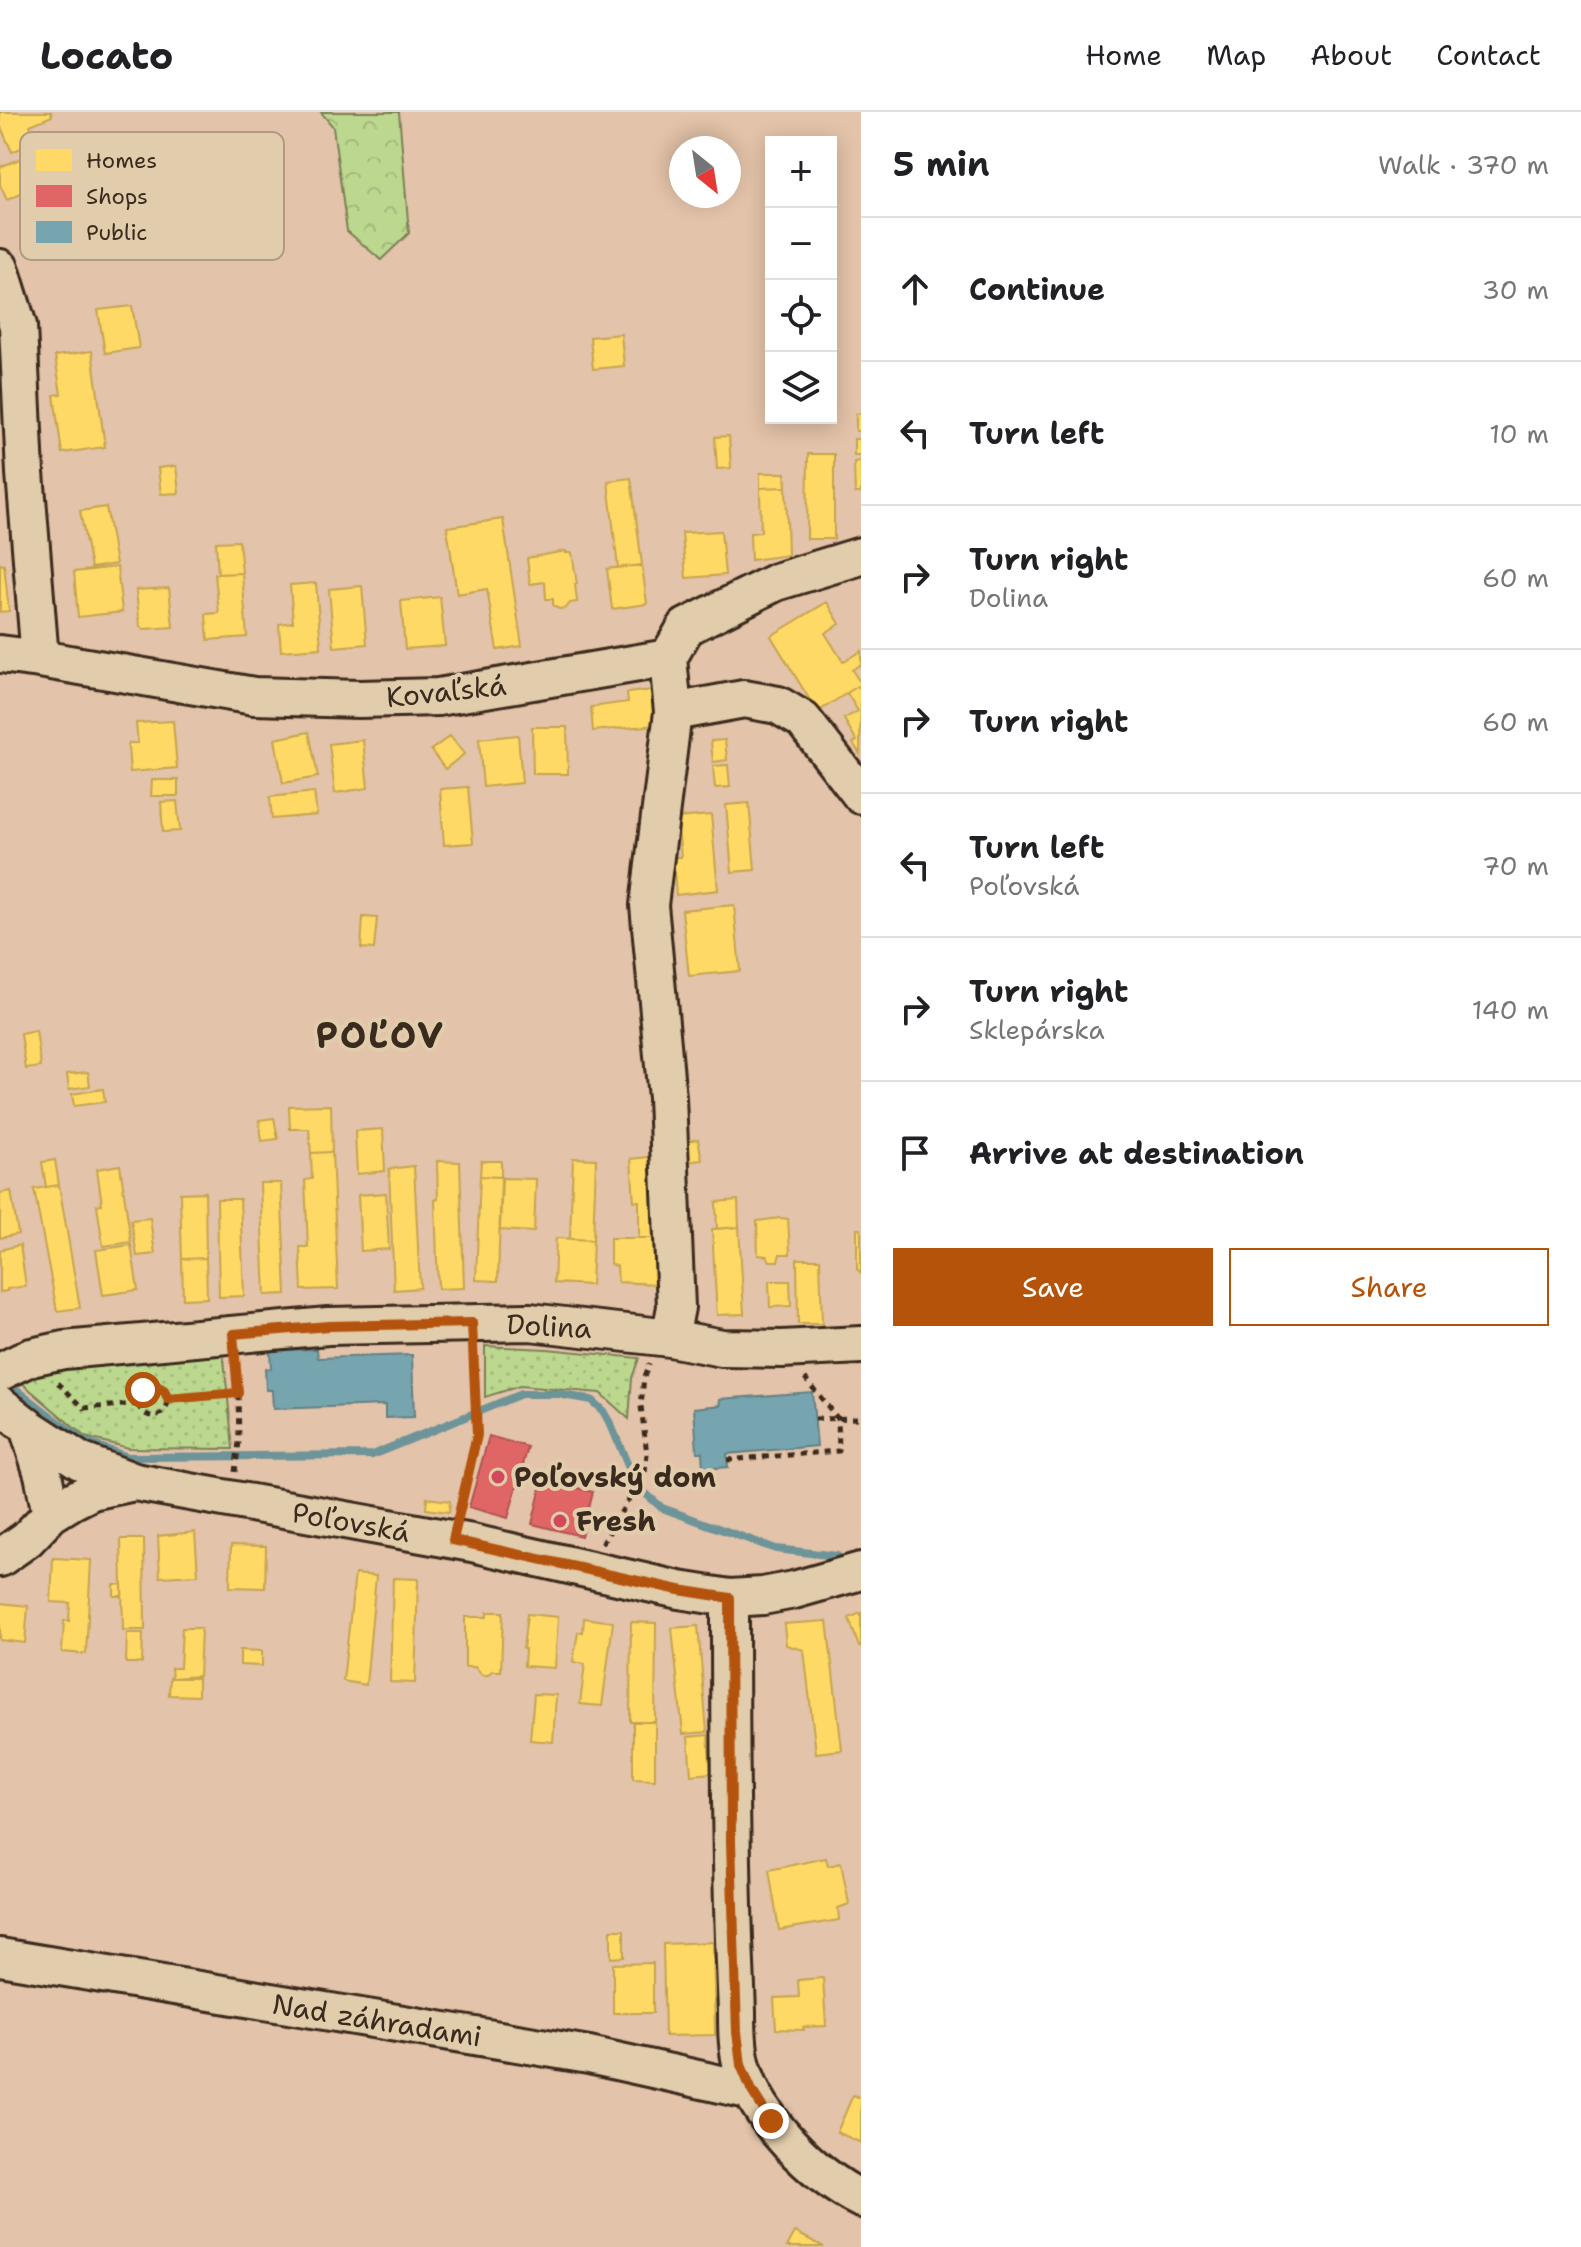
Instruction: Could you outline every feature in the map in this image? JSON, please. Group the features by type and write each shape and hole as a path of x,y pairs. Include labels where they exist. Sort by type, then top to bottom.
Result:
{"street":[{"path":"0,268 18,326 25,473 40,659"},
{"path":"662,1337 676,1307 667,1098 649,905 673,712 668,658 686,627 776,582 854,566"},
{"name":"Kovaľská","path":"0,654 254,696 359,699 438,697 668,658"},
{"path":"673,712 744,699 778,705 803,720 861,795"},
{"name":"Dolina","path":"16,1364 64,1350 328,1326 530,1322 662,1337 722,1348 861,1345"},
{"path":"14,1416 43,1474 51,1514"},
{"name":"Poľovská","path":"14,1416 80,1461 135,1482 453,1540 679,1590 730,1598 763,1596 861,1571"},
{"path":"0,1558 27,1539 51,1514 92,1491 135,1482"},
{"path":"730,1598 731,1842 737,2032 741,2065 752,2091 771,2121 813,2167 839,2188 861,2199"},
{"name":"Nad záhradami","path":"0,1957 589,2055 752,2091"}],"path":[{"path":"453,1540 477,1435 472,1323"},
{"path":"233,1334 238,1393 236,1463"},
{"path":"587,1569 645,1472 647,1454 641,1406 644,1377 662,1337"},
{"path":"727,1460 839,1451 838,1419 782,1349"},
{"path":"16,1364 84,1408 138,1404"},
{"path":"476,1385 485,1385"},
{"path":"152,1387 164,1391 168,1399 165,1409 153,1416 143,1412 138,1404 140,1394 152,1387"},
{"path":"168,1399 238,1393"},
{"path":"815,1419 861,1418"}],"green space":[{"path":"321,112 399,112 409,233 381,260 347,231 333,127"},
{"path":"485,1346 639,1358 632,1378 629,1419 600,1393 520,1386 485,1397"},
{"path":"223,1350 233,1449 128,1448 85,1437 22,1383 53,1369"}],"building: Homes":[{"path":"0,112 51,112 52,116 30,125 33,132 20,132 20,148 12,152 0,125"},
{"path":"20,159 20,194 7,200 0,185 0,167"},
{"path":"132,306 139,348 105,353 98,310"},
{"path":"621,334 624,366 593,369 590,337"},
{"path":"92,351 105,447 62,453 54,395 61,394 55,356"},
{"path":"861,413 861,431 856,431 856,414"},
{"path":"729,436 731,468 717,469 715,437"},
{"path":"854,439 861,439 861,455 854,455"},
{"path":"808,454 834,454 834,539 807,539"},
{"path":"861,461 861,493 855,493 854,462"},
{"path":"176,466 179,493 161,494 158,468"},
{"path":"760,473 785,473 786,487 760,488"},
{"path":"631,478 642,565 618,568 608,481"},
{"path":"786,487 788,555 751,560 750,533 761,532 760,488"},
{"path":"106,507 116,564 91,568 80,511"},
{"path":"503,519 522,646 497,650 487,589 457,594 447,527"},
{"path":"721,531 725,575 686,578 682,533"},
{"path":"239,541 242,573 218,574 216,542"},
{"path":"566,551 572,553 577,602 559,609 553,605 553,599 546,599 545,582 530,584 527,558"},
{"path":"0,564 4,565 9,611 0,612"},
{"path":"642,565 647,604 612,609 607,569"},
{"path":"117,567 122,612 78,617 74,572"},
{"path":"242,573 247,637 208,640 206,614 219,613 215,574"},
{"path":"316,583 321,648 281,651 279,624 293,622 290,585"},
{"path":"362,586 367,644 334,647 329,589"},
{"path":"169,588 173,627 144,629 140,626 136,590"},
{"path":"440,597 445,646 405,649 401,601"},
{"path":"827,602 840,624 825,633 843,662 861,651 861,664 852,670 861,684 819,711 771,636"},
{"path":"858,686 861,691 860,754 853,743 857,741 844,719 858,711 847,693"},
{"path":"653,690 657,725 593,731 591,707 628,702 627,693"},
{"path":"173,721 177,768 130,772 128,746 129,743 138,743 136,723"},
{"path":"532,727 567,727 568,774 533,774"},
{"path":"309,732 318,777 283,783 275,739"},
{"path":"518,735 522,783 483,787 479,739"},
{"path":"450,736 464,754 445,769 431,750"},
{"path":"363,740 368,788 335,793 329,744"},
{"path":"725,740 727,760 713,762 711,741"},
{"path":"728,765 730,787 715,788 713,766"},
{"path":"152,780 178,780 178,796 151,796"},
{"path":"468,787 473,843 444,845 440,789"},
{"path":"314,792 317,815 272,819 270,797"},
{"path":"177,801 180,831 163,832 161,802"},
{"path":"749,803 755,870 732,872 726,805"},
{"path":"711,815 718,890 676,895 673,857 681,857 677,818"},
{"path":"734,905 740,971 689,976 682,910"},
{"path":"363,917 377,918 374,949 361,948"},
{"path":"36,1031 41,1067 26,1069 21,1034"},
{"path":"88,1072 90,1086 69,1089 67,1074"},
{"path":"103,1089 105,1102 74,1106 72,1094"},
{"path":"331,1105 332,1152 311,1153 309,1129 290,1129 289,1106"},
{"path":"274,1118 278,1139 262,1141 259,1120"},
{"path":"383,1129 385,1171 357,1174 355,1131"},
{"path":"698,1139 702,1160 686,1162 683,1142"},
{"path":"332,1152 338,1289 302,1290 300,1247 308,1247 305,1180 312,1179 311,1153"},
{"path":"657,1156 657,1238 639,1238 639,1201 634,1201 631,1159"},
{"path":"573,1158 596,1159 593,1240 570,1239"},
{"path":"55,1160 59,1185 46,1187 42,1162"},
{"path":"437,1161 460,1162 464,1288 438,1289"},
{"path":"481,1161 501,1161 501,1177 480,1176"},
{"path":"120,1165 131,1242 103,1246 97,1205 102,1204 97,1169"},
{"path":"414,1166 420,1288 394,1290 389,1169"},
{"path":"480,1176 501,1177 498,1281 476,1280"},
{"path":"502,1178 536,1179 534,1232 500,1230"},
{"path":"260,1183 281,1183 286,1294 265,1295"},
{"path":"59,1185 80,1308 57,1311 34,1189"},
{"path":"11,1191 18,1234 0,1238 0,1193"},
{"path":"205,1192 206,1258 182,1259 180,1193"},
{"path":"386,1193 389,1249 361,1251 358,1195"},
{"path":"217,1199 240,1199 244,1296 219,1297"},
{"path":"738,1200 739,1227 717,1229 716,1202"},
{"path":"150,1218 155,1254 137,1256 131,1220"},
{"path":"788,1219 790,1254 780,1254 778,1261 770,1261 767,1256 758,1255 757,1221"},
{"path":"739,1227 744,1314 717,1315 712,1229"},
{"path":"857,1229 861,1229 861,1273 857,1269"},
{"path":"556,1238 593,1240 591,1285 554,1283"},
{"path":"610,1238 657,1238 657,1284 618,1282 617,1266 610,1264"},
{"path":"20,1245 26,1286 0,1292 0,1250"},
{"path":"131,1245 138,1290 103,1295 96,1250"},
{"path":"206,1258 207,1298 183,1299 182,1259"},
{"path":"797,1259 820,1259 822,1324 798,1324"},
{"path":"769,1281 790,1281 791,1306 770,1307"},
{"path":"427,1498 450,1501 449,1512 426,1509"},
{"path":"195,1532 198,1575 160,1577 158,1536"},
{"path":"121,1539 144,1539 145,1630 123,1630"},
{"path":"231,1545 266,1546 265,1588 230,1587"},
{"path":"53,1558 91,1560 86,1654 62,1652 64,1621 69,1621 70,1603 51,1602"},
{"path":"355,1574 376,1576 366,1685 343,1681"},
{"path":"393,1578 418,1579 415,1683 390,1682"},
{"path":"122,1584 122,1596 114,1596 114,1585"},
{"path":"0,1603 28,1606 25,1643 0,1640"},
{"path":"487,1612 503,1612 501,1671 482,1675 475,1667 465,1667 465,1617 487,1617"},
{"path":"861,1613 861,1647 859,1647 849,1618"},
{"path":"527,1614 558,1617 555,1668 524,1666"},
{"path":"584,1618 613,1622 602,1706 580,1704 585,1664 573,1662 578,1632 583,1632"},
{"path":"827,1621 842,1750 816,1753 804,1650 786,1645 784,1624"},
{"path":"631,1622 656,1623 655,1722 630,1722"},
{"path":"698,1626 707,1732 683,1734 672,1628"},
{"path":"182,1628 201,1628 199,1676 172,1678 171,1668 180,1668"},
{"path":"127,1633 143,1633 142,1663 126,1663"},
{"path":"240,1650 262,1651 262,1666 240,1665"},
{"path":"170,1678 198,1678 198,1696 169,1695"},
{"path":"534,1694 556,1695 553,1742 530,1740"},
{"path":"633,1722 655,1722 655,1780 633,1779"},
{"path":"708,1735 711,1773 691,1775 688,1737"},
{"path":"826,1858 828,1866 841,1863 849,1904 838,1908 839,1920 779,1930 769,1870"},
{"path":"611,1930 624,1930 624,1957 611,1958"},
{"path":"713,1942 715,2035 665,2036 663,1944"},
{"path":"653,1963 653,2013 613,2013 613,1964"},
{"path":"823,1978 826,2026 803,2027 804,2030 776,2029 774,1998 799,1997 798,1980"},
{"path":"853,2095 861,2098 861,2143 837,2132"},
{"path":"795,2232 824,2247 787,2247"}],"building: Shops":[{"path":"489,1436 528,1447 508,1518 469,1507"},
{"path":"543,1479 593,1492 581,1536 532,1524"}],"building: Public":[{"path":"317,1349 318,1358 412,1355 414,1417 385,1418 385,1405 273,1409 272,1390 266,1390 265,1368 271,1369 270,1350"},
{"path":"812,1392 817,1446 727,1454 728,1467 703,1469 702,1452 697,1452 694,1408 721,1405 720,1399"}],"waterway":[{"path":"17,1390 83,1441 128,1457 372,1455 521,1394 558,1394 591,1400 603,1411 611,1425 636,1485 662,1508 776,1549 837,1556"}],"place":[{"name":"Poľovský dom","path":"498,1477"},
{"name":"Fresh","path":"560,1521"}],"district":[{"name":"POĽOV","path":"380,1035"}],"route":[{"path":"143,1390 157,1387 164,1391 168,1399 238,1393 233,1334 328,1326 472,1323 477,1435 453,1540 679,1590 730,1598 731,1842 737,2032 741,2065 752,2091 771,2121"}]}
